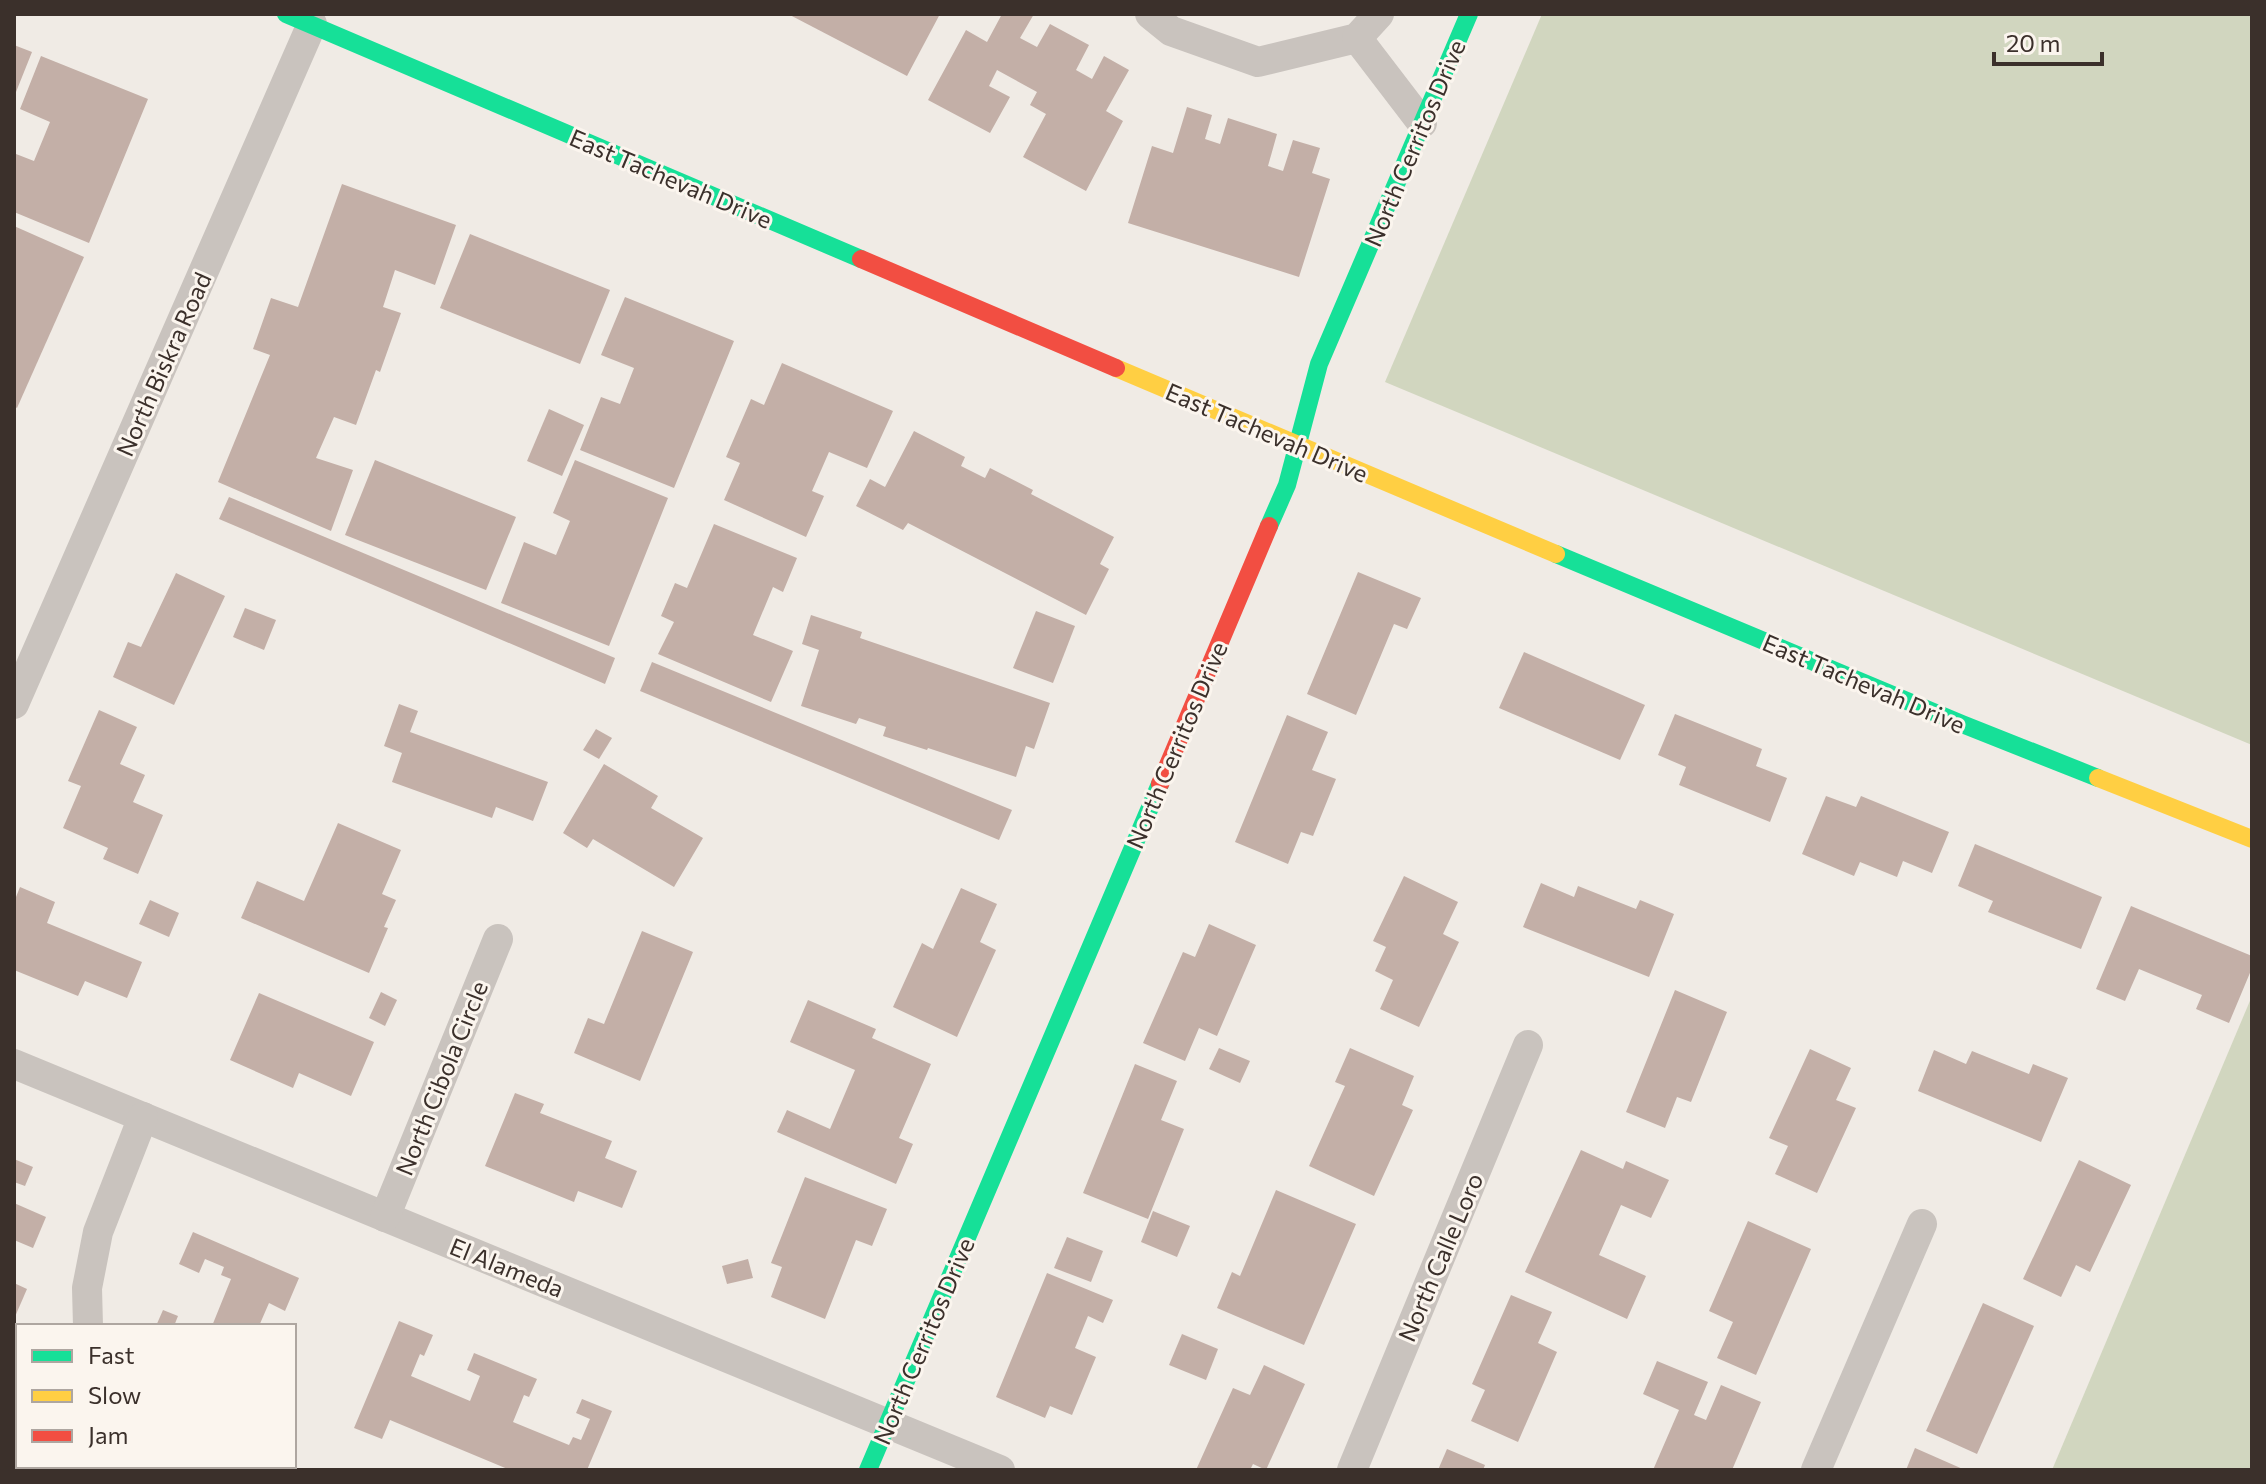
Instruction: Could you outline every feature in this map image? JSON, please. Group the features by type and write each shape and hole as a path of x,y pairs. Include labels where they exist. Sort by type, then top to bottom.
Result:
{"street":[{"path":"1150,14 1171,31 1258,62 1357,38 1379,14"},
{"name":"North Cerritos Drive","path":"868,1470 1281,499 1319,364 1469,14"},
{"name":"East Tachevah Drive","path":"299,19 1297,445 1962,724 2252,839"},
{"name":"North Biskra Road","path":"14,704 299,19"},
{"path":"1357,38 1422,123"},
{"name":"North Cibola Circle","path":"385,1217 498,939"},
{"name":"North Calle Loro","path":"1352,1470 1528,1045"},
{"name":"El Alameda","path":"14,1064 1000,1470"},
{"path":"88,1324 87,1288 98,1232 143,1117"},
{"path":"1816,1470 1922,1224"}],"green space":[{"path":"1542,14 2252,14 2252,745 1385,382"},
{"path":"2252,996 2252,1470 2052,1470"}],"building":[{"path":"788,14 940,14 907,76"},
{"path":"1002,14 1034,14 1020,38 1037,47 1050,24 1089,45 1076,70 1092,79 1104,56 1129,70 1106,111 1123,121 1086,191 1023,157 1046,114 1030,105 1037,92 997,70 989,86 1010,97 990,133 928,100 966,30 987,42"},
{"path":"14,45 32,52 14,97"},
{"path":"41,56 148,99 89,243 14,212 16,154 34,161 50,122 20,109"},
{"path":"1187,107 1212,115 1205,139 1220,144 1228,118 1277,134 1268,166 1283,171 1293,140 1320,148 1312,173 1330,179 1299,277 1128,223 1152,146 1173,153"},
{"path":"342,184 456,225 435,285 395,270 383,307 401,313 380,372 376,370 356,425 334,417 316,458 353,470 331,531 218,482 270,355 253,349 271,298 298,307"},
{"path":"14,226 84,257 17,408 14,406"},
{"path":"470,234 610,290 580,364 440,308"},
{"path":"625,297 734,341 674,488 580,450 601,397 620,404 634,368 601,355"},
{"path":"782,363 893,411 867,468 829,452 812,491 824,496 806,537 724,500 740,463 726,457 751,399 764,405"},
{"path":"549,409 584,425 562,476 527,461"},
{"path":"914,431 965,457 961,466 985,478 990,468 1033,490 1031,494 1114,537 1100,564 1109,569 1086,615 908,523 903,530 856,506 870,479 885,487"},
{"path":"375,460 516,517 486,590 345,535"},
{"path":"575,460 668,498 609,646 501,603 524,542 556,555 570,521 553,513"},
{"path":"229,497 615,658 605,684 219,519"},
{"path":"714,524 797,558 783,592 773,587 753,635 793,651 771,702 658,654 674,622 661,616 675,583 687,588"},
{"path":"1358,572 1421,598 1407,629 1394,624 1356,715 1307,694"},
{"path":"176,573 225,596 174,705 113,677 128,642 141,647"},
{"path":"245,608 276,620 264,650 233,637"},
{"path":"1036,611 1075,626 1053,683 1013,668"},
{"path":"811,615 862,632 860,638 1050,703 1034,749 1026,746 1016,777 883,736 886,727 859,718 856,724 801,706 819,650 802,644"},
{"path":"1524,652 1645,705 1620,760 1499,708"},
{"path":"652,662 1012,810 999,840 640,691"},
{"path":"399,704 418,711 410,732 548,782 533,821 496,807 492,818 392,782 402,753 384,746"},
{"path":"99,710 137,727 120,764 145,775 133,802 163,815 138,874 103,859 108,848 63,828 81,786 68,781"},
{"path":"1675,714 1762,749 1756,766 1787,778 1770,822 1679,785 1686,767 1658,755"},
{"path":"1287,715 1328,732 1312,770 1336,779 1313,836 1301,832 1288,864 1235,842"},
{"path":"596,729 612,738 599,759 583,750"},
{"path":"604,764 658,796 651,808 703,838 674,887 593,839 587,848 563,833"},
{"path":"1826,796 1856,807 1861,796 1949,832 1932,873 1903,861 1897,877 1860,862 1854,876 1802,854"},
{"path":"338,823 401,850 382,894 396,900 369,973 241,918 257,881 304,901"},
{"path":"1975,844 2102,897 2081,949 1988,912 1993,901 1958,886"},
{"path":"1404,876 1458,902 1443,934 1459,942 1419,1027 1380,1009 1393,980 1375,971 1386,947 1373,941"},
{"path":"1541,883 1574,897 1578,886 1636,909 1640,900 1674,914 1649,977 1523,927"},
{"path":"20,887 55,902 47,923 142,962 127,998 85,981 78,996 14,970 14,902"},
{"path":"961,888 997,904 980,942 996,950 957,1037 893,1007 922,943 933,949"},
{"path":"150,900 179,913 169,937 139,924"},
{"path":"2131,906 2252,956 2252,968 2229,1023 2196,1009 2202,995 2139,969 2125,1001 2096,989"},
{"path":"1209,924 1256,945 1217,1036 1199,1028 1185,1061 1143,1043 1183,952 1195,957"},
{"path":"642,931 693,952 640,1081 574,1053 588,1018 604,1024"},
{"path":"1675,990 1727,1012 1691,1102 1677,1097 1665,1128 1626,1112"},
{"path":"381,992 397,1000 385,1026 369,1018"},
{"path":"259,993 374,1042 351,1096 299,1073 293,1088 230,1060"},
{"path":"808,1000 876,1029 872,1038 931,1064 899,1138 913,1144 896,1184 777,1132 787,1110 830,1129 855,1070 790,1042"},
{"path":"1219,1048 1250,1061 1240,1083 1209,1069"},
{"path":"1350,1048 1414,1076 1402,1105 1413,1110 1374,1196 1309,1166 1345,1086 1335,1082"},
{"path":"1810,1049 1851,1068 1836,1100 1856,1108 1817,1193 1775,1174 1788,1146 1769,1138"},
{"path":"1934,1050 1966,1064 1972,1051 2029,1074 2033,1064 2068,1078 2041,1142 1918,1091"},
{"path":"1135,1064 1177,1081 1161,1120 1184,1129 1148,1219 1083,1193"},
{"path":"515,1093 544,1104 540,1113 612,1141 605,1158 637,1171 622,1208 578,1191 574,1202 485,1166"},
{"path":"1581,1150 1623,1169 1626,1161 1669,1180 1651,1218 1621,1205 1599,1255 1646,1276 1627,1319 1525,1272"},
{"path":"14,1159 33,1167 25,1186 14,1182"},
{"path":"2079,1160 2131,1185 2090,1272 2076,1265 2061,1297 2023,1279"},
{"path":"805,1177 887,1209 872,1246 856,1240 825,1319 771,1297 782,1267 771,1263"},
{"path":"1276,1190 1356,1224 1304,1345 1217,1308 1232,1272 1240,1276"},
{"path":"14,1203 46,1217 33,1248 14,1240"},
{"path":"1153,1211 1190,1226 1177,1257 1141,1242"},
{"path":"1748,1221 1811,1249 1756,1375 1717,1358 1733,1322 1709,1311"},
{"path":"193,1232 299,1278 285,1311 269,1303 260,1324 213,1324 231,1279 221,1275 224,1267 205,1259 199,1273 179,1264"},
{"path":"1067,1237 1103,1251 1091,1282 1054,1268"},
{"path":"748,1259 753,1278 727,1284 722,1266"},
{"path":"1047,1273 1113,1300 1103,1323 1088,1316 1075,1348 1096,1357 1072,1415 1050,1406 1045,1418 996,1397"},
{"path":"14,1283 27,1289 14,1319"},
{"path":"1511,1295 1552,1312 1538,1343 1557,1352 1518,1442 1471,1421 1485,1390 1472,1384"},
{"path":"1983,1303 2034,1326 1977,1454 1926,1431"},
{"path":"163,1310 178,1316 175,1324 157,1324"},
{"path":"399,1321 433,1335 424,1356 420,1354 411,1376 470,1401 480,1376 467,1370 474,1353 537,1379 529,1397 524,1395 513,1422 569,1445 573,1437 581,1440 590,1419 576,1413 582,1399 612,1411 587,1470 510,1470 390,1420 382,1439 354,1428"},
{"path":"1182,1334 1218,1349 1206,1380 1169,1365"},
{"path":"1657,1361 1708,1382 1694,1415 1706,1420 1721,1385 1761,1402 1732,1470 1653,1470 1679,1410 1643,1394"},
{"path":"1264,1365 1305,1384 1266,1470 1253,1464 1250,1470 1196,1470 1233,1388 1250,1395"},
{"path":"14,1438 16,1468 22,1468 14,1470"},
{"path":"1915,1448 1965,1470 1906,1470"},
{"path":"1447,1449 1485,1465 1483,1470 1438,1470"},
{"path":"162,1468 245,1468 244,1470"}],"traffic: fast":[{"path":"286,14 861,259"},
{"path":"1269,526 1287,485 1319,364 1469,14"},
{"path":"1556,554 2098,778"},
{"path":"868,1470 1160,784"}],"traffic: slow":[{"path":"1116,368 1556,554"},
{"path":"2098,778 2252,839"}],"traffic: jam":[{"path":"861,259 1116,368"},
{"path":"1160,784 1269,526"}]}
